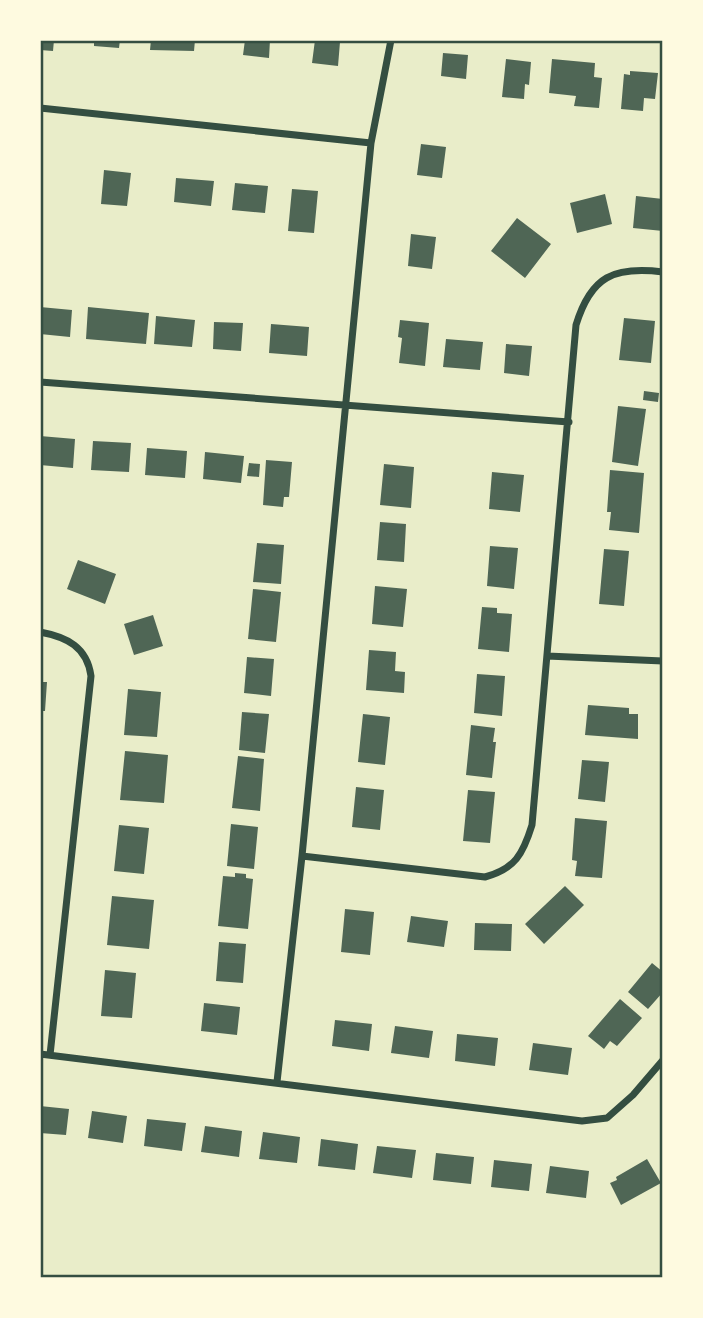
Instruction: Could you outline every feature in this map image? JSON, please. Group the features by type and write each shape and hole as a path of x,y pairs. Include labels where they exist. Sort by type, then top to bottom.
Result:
{"street":[{"path":"276,1082 302,856 371,143 391,40"},
{"path":"40,108 371,143"},
{"path":"302,856 485,877 502,873 515,862 525,847 532,825 576,325 582,306 593,289 614,275 635,269 663,272"},
{"path":"40,382 569,422"},
{"path":"40,632 64,637 78,646 89,662 91,676 50,1055"},
{"path":"547,656 663,661"},
{"path":"40,1054 582,1121 607,1118 633,1095 663,1060"}],"building":[{"path":"40,40 54,40 53,51 40,50"},
{"path":"94,40 120,40 119,48 94,46"},
{"path":"151,40 195,40 194,51 150,50"},
{"path":"245,40 270,40 269,58 243,55"},
{"path":"315,40 340,42 338,66 312,63"},
{"path":"443,53 468,55 466,79 441,76"},
{"path":"506,59 531,62 529,85 525,84 524,99 502,97"},
{"path":"552,59 595,63 594,77 602,78 599,108 574,106 576,96 549,93"},
{"path":"630,71 658,73 655,99 644,98 643,111 621,109 624,74 630,75"},
{"path":"421,144 446,147 442,178 417,175"},
{"path":"104,170 131,173 127,206 101,204"},
{"path":"176,178 214,181 211,206 174,202"},
{"path":"235,183 268,186 265,213 232,210"},
{"path":"292,189 318,191 314,233 288,231"},
{"path":"605,194 612,224 577,233 570,203"},
{"path":"636,196 663,199 663,231 633,228"},
{"path":"517,218 551,244 525,278 491,251"},
{"path":"411,234 436,237 432,269 408,266"},
{"path":"40,307 72,310 70,337 40,334"},
{"path":"88,307 149,313 146,344 86,339"},
{"path":"156,316 195,320 192,347 154,344"},
{"path":"624,318 655,321 651,363 619,360"},
{"path":"400,320 429,323 425,366 399,363 402,338 398,337"},
{"path":"214,322 243,323 241,351 213,349"},
{"path":"271,324 309,327 307,356 269,353"},
{"path":"446,339 483,342 480,370 443,367"},
{"path":"506,344 532,346 529,376 504,373"},
{"path":"644,391 659,393 658,402 643,400"},
{"path":"618,406 646,409 638,466 612,462"},
{"path":"40,436 75,439 73,468 40,465"},
{"path":"93,441 131,443 129,472 91,470"},
{"path":"147,448 187,451 185,478 145,475"},
{"path":"205,452 244,456 241,483 203,479"},
{"path":"266,460 292,462 289,497 284,497 283,507 263,505"},
{"path":"249,463 260,464 259,477 247,476"},
{"path":"384,464 414,467 411,508 380,505"},
{"path":"610,470 644,473 639,533 609,530 611,512 607,512"},
{"path":"492,472 524,475 520,512 489,509"},
{"path":"380,522 406,524 404,562 377,560"},
{"path":"257,543 284,545 281,584 253,582"},
{"path":"490,546 518,548 514,589 487,586"},
{"path":"604,549 629,551 624,606 599,604"},
{"path":"78,560 116,574 105,604 67,589"},
{"path":"375,586 407,589 403,627 372,624"},
{"path":"253,589 281,592 276,642 248,639"},
{"path":"482,607 497,608 497,613 512,614 509,652 478,649"},
{"path":"153,615 163,646 134,655 124,624"},
{"path":"369,650 396,652 395,671 405,672 404,693 366,690"},
{"path":"247,657 274,659 271,696 244,693"},
{"path":"477,674 505,676 502,716 474,713"},
{"path":"40,682 47,682 45,711 40,711"},
{"path":"128,689 161,692 157,737 124,735"},
{"path":"588,705 629,708 629,714 638,714 638,739 585,735"},
{"path":"242,712 269,714 265,753 239,750"},
{"path":"363,714 390,717 385,765 358,762"},
{"path":"471,725 495,728 492,778 466,775"},
{"path":"125,751 168,755 164,803 120,800"},
{"path":"238,756 264,759 260,811 232,808"},
{"path":"582,760 609,762 605,802 578,799"},
{"path":"356,787 384,790 380,830 352,827"},
{"path":"468,790 495,792 490,843 463,841"},
{"path":"575,818 607,821 602,878 575,876 577,861 572,860"},
{"path":"231,824 258,827 254,869 227,866"},
{"path":"119,825 149,828 144,874 114,871"},
{"path":"235,873 246,874 246,878 253,879 248,929 218,926 223,876 235,877"},
{"path":"565,886 584,905 544,944 525,924"},
{"path":"112,896 154,900 149,949 107,945"},
{"path":"345,909 374,912 370,955 341,952"},
{"path":"411,916 448,921 444,947 407,942"},
{"path":"475,923 512,924 511,951 474,950"},
{"path":"219,942 246,944 243,983 216,981"},
{"path":"652,963 663,972 663,992 648,1009 628,992"},
{"path":"105,970 136,973 132,1018 101,1016"},
{"path":"620,999 642,1018 617,1046 610,1041 604,1049 588,1036"},
{"path":"204,1003 240,1007 237,1035 201,1031"},
{"path":"335,1020 372,1024 369,1051 332,1046"},
{"path":"395,1026 433,1031 429,1058 391,1053"},
{"path":"457,1034 498,1038 495,1066 455,1061"},
{"path":"533,1043 572,1048 568,1075 529,1070"},
{"path":"40,1106 69,1109 66,1135 40,1133"},
{"path":"92,1111 127,1116 123,1143 88,1138"},
{"path":"147,1119 186,1123 182,1151 144,1146"},
{"path":"205,1126 242,1131 239,1157 201,1152"},
{"path":"263,1132 300,1137 297,1163 259,1159"},
{"path":"321,1139 358,1144 355,1170 318,1166"},
{"path":"377,1146 416,1150 412,1178 373,1173"},
{"path":"436,1153 474,1157 471,1184 433,1180"},
{"path":"647,1159 661,1183 621,1205 610,1183"},
{"path":"494,1160 532,1164 529,1191 491,1187"},
{"path":"550,1166 589,1171 586,1198 546,1193"}]}
